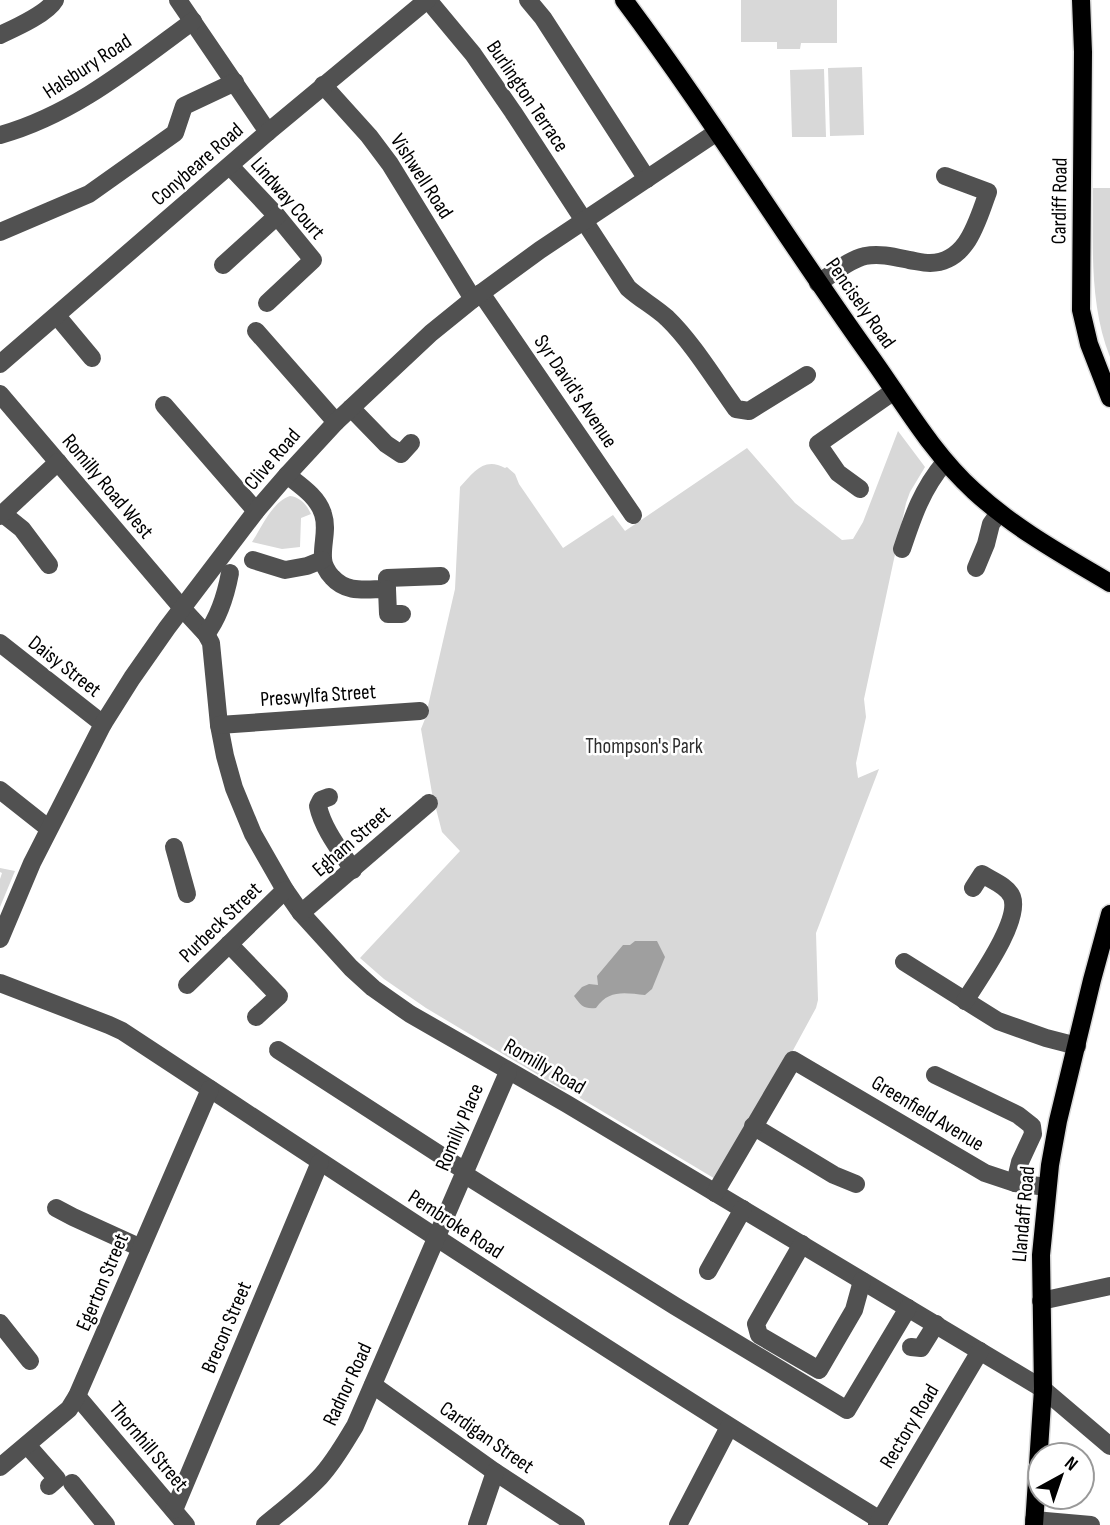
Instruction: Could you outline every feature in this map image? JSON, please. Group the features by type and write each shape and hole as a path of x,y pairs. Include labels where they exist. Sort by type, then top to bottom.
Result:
{"main road":[{"name":"Pencisely Road","path":"624,0 717,132 818,284 945,462 999,513 1110,583"},
{"name":"Cardiff Road","path":"1081,0 1081,310 1088,344 1110,398"},
{"name":"Llandaff Road","path":"1034,1523 1043,1388 1041,1255 1047,1187 1058,1121 1110,914"}],"street":[{"path":"0,34 38,15 55,0"},
{"path":"178,0 268,132"},
{"name":"Conybeare Road","path":"0,364 323,85 407,6 427,0"},
{"name":"Burlington Terrace","path":"427,0 472,54 513,111 628,288 677,328 736,409 749,411 807,375"},
{"path":"528,0 647,179"},
{"name":"Halsbury Road","path":"0,135 51,117 82,99 193,21"},
{"path":"0,232 89,194 175,133 184,106 235,82"},
{"name":"Vishwell Road","path":"323,85 390,164 477,296"},
{"name":"Clive Road","path":"0,939 48,828 103,724 182,608 287,475 336,422 431,333 477,296 540,250 717,132"},
{"name":"Lindway Court","path":"230,166 277,216 313,260 267,303"},
{"path":"818,284 864,256 879,255 930,263 956,255 969,242 988,192 945,176"},
{"path":"223,264 277,216"},
{"name":"Syr David's Avenue","path":"477,296 633,515"},
{"path":"57,316 92,358"},
{"path":"256,331 336,422"},
{"path":"860,489 838,473 818,444 894,391"},
{"name":"Romilly Road West","path":"0,394 182,608"},
{"path":"164,405 256,511"},
{"path":"351,408 381,449 401,454 411,443"},
{"path":"49,565 22,529 1,515 58,462"},
{"path":"902,549 918,503 933,475 945,462"},
{"path":"287,475 318,503 323,515 325,527 315,563"},
{"path":"976,568 991,524 999,513"},
{"path":"253,561 285,570 315,563"},
{"path":"315,563 342,586 351,589 441,576"},
{"path":"182,608 206,634 226,596 230,573"},
{"path":"387,583 388,614 402,614"},
{"name":"Romilly Road","path":"206,634 211,643 219,725 225,756 239,800 265,857 301,913 341,958 373,988 410,1014 567,1104 1043,1388 1110,1446"},
{"name":"Daisy Street","path":"0,643 103,724"},
{"name":"Preswylfa Street","path":"219,725 420,711"},
{"path":"0,790 48,828"},
{"path":"329,797 321,800 318,806 320,815 353,870"},
{"name":"Egham Street","path":"301,913 429,803"},
{"path":"174,847 187,894"},
{"path":"965,1001 1003,940 1013,907 1013,898 1008,890 982,874 973,888"},
{"name":"Purbeck Street","path":"187,985 285,890"},
{"path":"229,944 279,996 256,1017"},
{"path":"904,962 998,1021 1046,1038 1077,1045"},
{"name":"Pembroke Road","path":"0,983 109,1025 879,1522"},
{"path":"278,1050 676,1307 847,1410 908,1308"},
{"name":"Greenfield Avenue","path":"753,1126 793,1060 985,1174 1015,1183 1047,1187"},
{"name":"Romilly Place","path":"436,1238 508,1072"},
{"path":"935,1075 1018,1115 1032,1126 1033,1134 1020,1162 1015,1183"},
{"name":"Egerton Street","path":"0,1467 69,1409 77,1396 210,1089"},
{"path":"715,1192 753,1126 834,1175 856,1184"},
{"name":"Brecon Street","path":"174,1510 320,1162"},
{"path":"56,1208 141,1248"},
{"path":"708,1271 743,1209"},
{"name":"Radnor Road","path":"269,1524 326,1469 355,1426 436,1238"},
{"path":"802,1244 756,1324 759,1335 818,1370 854,1310 862,1281"},
{"path":"1041,1301 1110,1286"},
{"path":"0,1322 30,1361"},
{"path":"911,1347 921,1348 936,1324"},
{"name":"Rectory Road","path":"879,1522 980,1351"},
{"name":"Cardigan Street","path":"373,1385 495,1472 576,1525"},
{"name":"Thornhill Street","path":"77,1396 186,1525"},
{"path":"678,1525 729,1427"},
{"path":"27,1445 57,1479 49,1486"},
{"path":"477,1525 495,1472"},
{"path":"72,1483 106,1525"},
{"path":"1034,1523 1091,1525"}],"green space":[{"path":"741,0 837,0 837,43 801,43 800,49 777,49 777,42 741,42"},
{"path":"862,67 864,135 830,136 828,68"},
{"path":"824,69 826,137 792,137 790,70"},
{"path":"1093,188 1110,188 1110,357 1103,337 1095,295"},
{"name":"Thompson's Park","path":"898,431 925,467 906,503 864,699 866,717 856,763 858,778 879,769 816,933 816,1008 717,1180 580,1098 578,1092 571,1088 560,1088 426,1008 384,979 360,958 460,851 442,832 421,729 455,589 460,487 485,465 507,467 515,474 563,548 613,515 625,531 747,448 795,503 842,540 853,539 863,522"},
{"path":"290,496 303,502 311,514 301,518 300,547 282,549 252,542 273,509"},
{"path":"0,868 15,871 0,907 2,873"}],"shaded area":[{"path":"635,941 657,941 665,957 652,989 645,995 612,995 596,1008 581,1004 574,996 582,987 589,984 598,985 597,976 623,945 630,945"}]}
